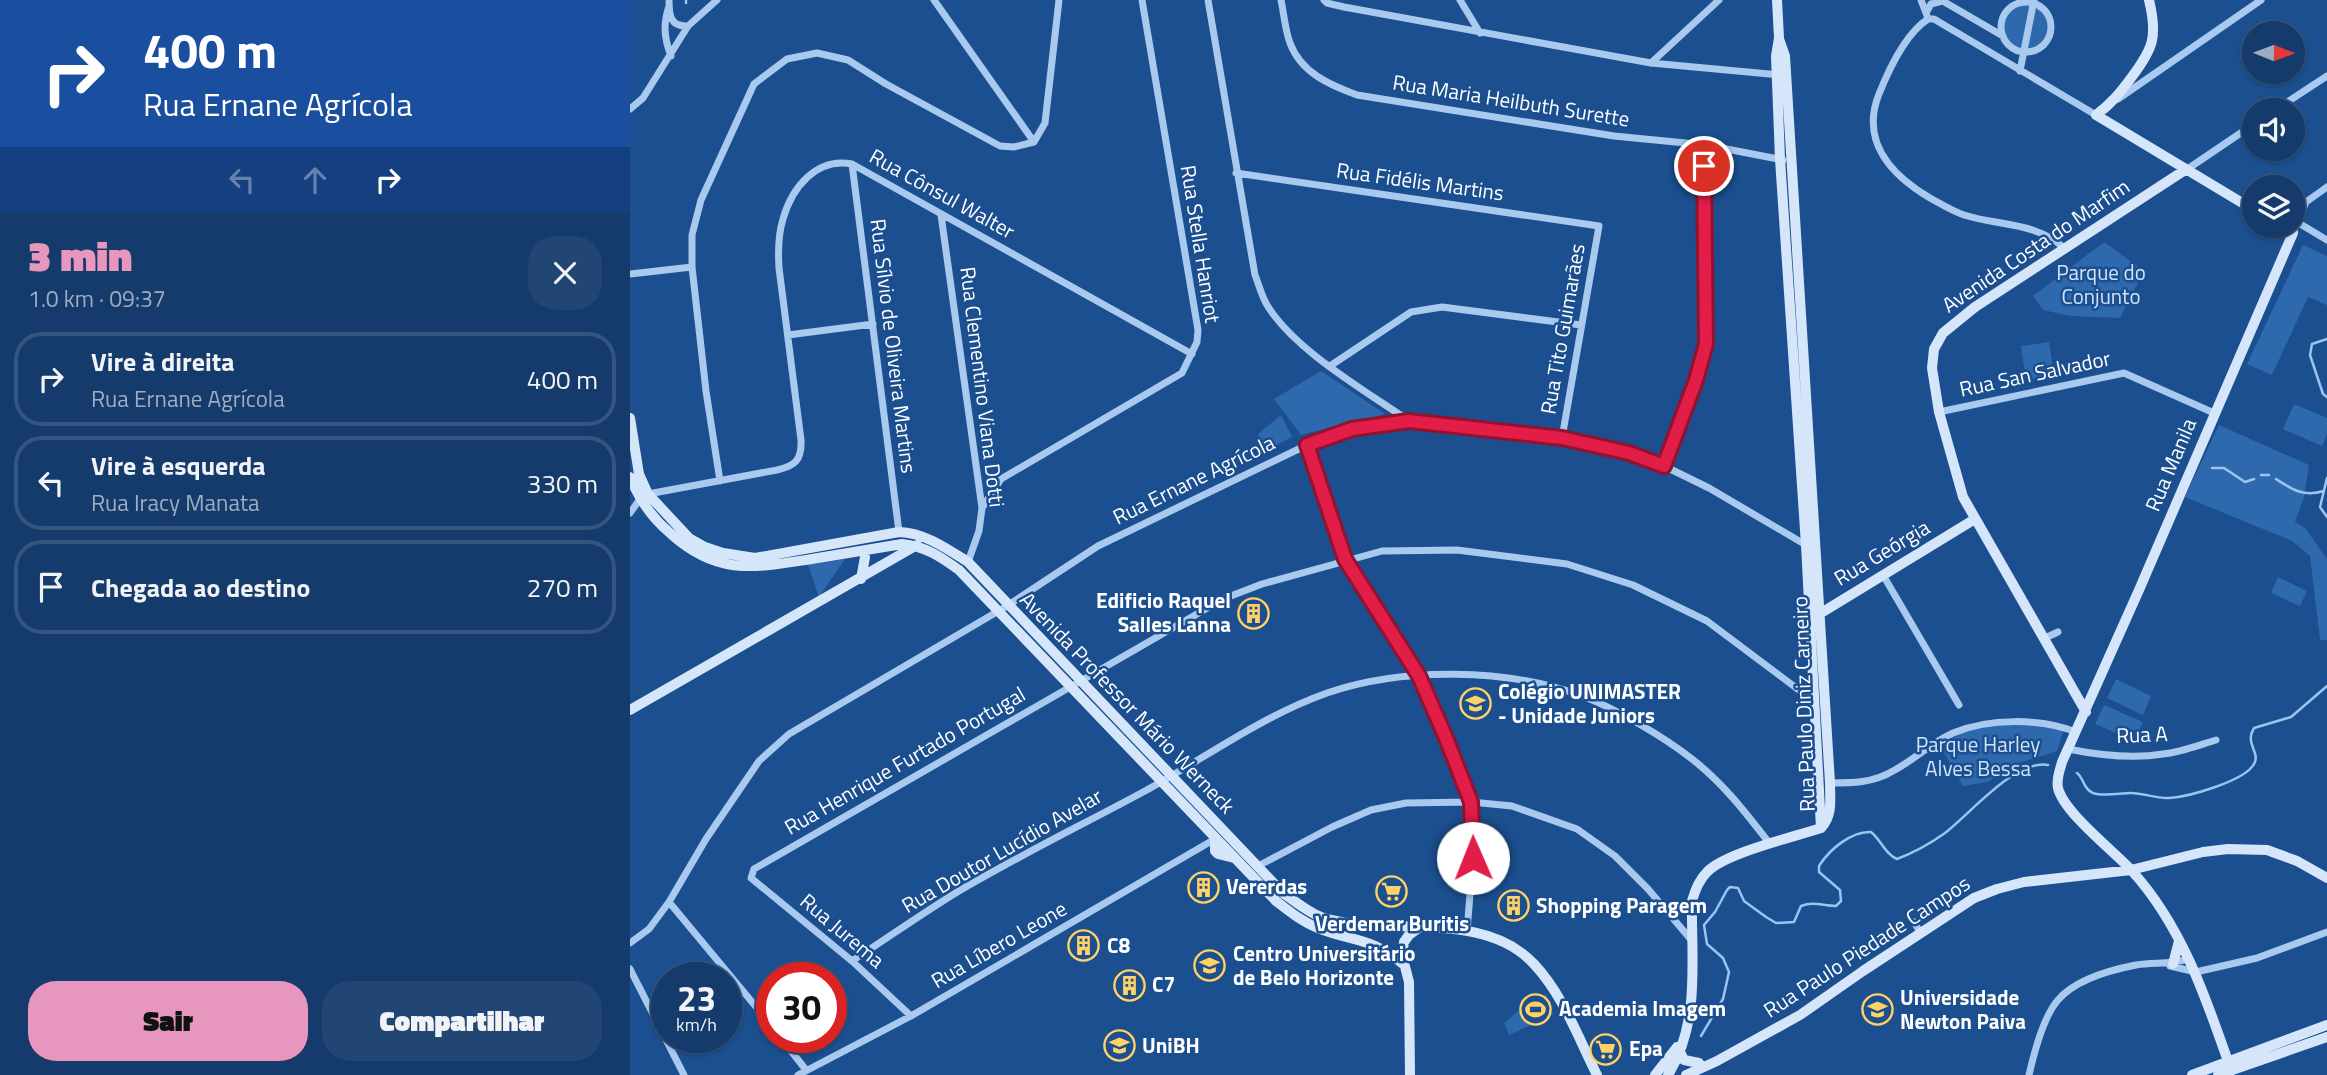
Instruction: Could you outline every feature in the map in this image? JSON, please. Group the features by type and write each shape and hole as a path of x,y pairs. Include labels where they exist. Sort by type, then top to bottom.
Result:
{"street":[{"path":"630,109 643,98 688,26 717,0"},
{"path":"934,0 1034,142"},
{"path":"720,481 705,391 692,267 692,235 701,200 754,84 787,59 817,53 848,60 886,84 1000,146 1014,147 1034,142 1045,123 1059,0"},
{"name":"Rua Stella Hanriot","path":"982,508 1001,479 1182,373 1192,354 1198,330 1142,0"},
{"path":"1208,0 1255,275 1267,305 1291,335 1409,421"},
{"name":"Rua Maria Heilbuth Surette","path":"1281,0 1290,44 1306,67 1327,84 1357,95 1614,136 1706,145 1785,160"},
{"path":"1324,0 1344,7 1651,63 1781,75"},
{"path":"1460,0 1480,33"},
{"path":"1651,63 1719,0"},
{"name":"Rua Paulo Diniz Carneiro","path":"1777,0 1779,38 1776,56 1781,75 1821,828"},
{"path":"1920,0 1927,16 2242,203"},
{"path":"2003,36 2001,24 2004,13 2012,5 2033,1 2045,9 2050,19 2051,30 2044,45 2025,53 2015,50 2003,36 1942,0 1931,4 1927,16 1891,65 1872,111 1874,131 1887,163 1899,177 1947,207 1978,219 2037,230 2053,238 2064,248"},
{"path":"2114,102 2148,56 2153,28 2149,0"},
{"path":"2242,0 2245,11"},
{"path":"2096,115 2261,0"},
{"path":"2020,71 2033,1"},
{"path":"669,3 674,24 679,27 688,26"},
{"path":"669,3 664,19 664,40 671,56"},
{"path":"2293,98 2327,76"},
{"path":"2185,170 2242,132"},
{"path":"1664,466 1696,380 1706,344 1703,186 1706,145"},
{"name":"Rua Cônsul Walter","path":"644,496 789,467 798,461 801,440 778,243 783,218 809,174 838,161 852,164 1192,354"},
{"name":"Rua Sílvio de Oliveira Martins","path":"852,164 899,532"},
{"name":"Avenida Costa do Marfim","path":"2086,712 1963,497 1939,412 1932,368 1934,349 1943,333 1975,307 2185,170"},
{"name":"Rua Fidélis Martins","path":"1236,173 1599,226"},
{"path":"2305,204 2327,187"},
{"name":"Rua Clementino Viana Dotti","path":"941,215 982,508 979,531 968,562"},
{"name":"Rua Tito Guimarães","path":"1562,438 1599,226"},
{"path":"2305,227 2327,240"},
{"name":"Rua Manila","path":"2131,870 2056,792 2059,773 2291,238"},
{"path":"630,274 692,267"},
{"name":"Rua Paulo Diniz Carneiro","path":"1793,296 1821,612 1831,811 1827,822 1821,828"},
{"path":"1330,366 1411,312 1428,308 1443,307 1581,325"},
{"path":"788,335 873,324"},
{"name":"Rua San Salvador","path":"1939,412 2124,373 2214,413"},
{"name":"Avenida Professor Mário Werneck","path":"630,418 644,496 689,538 723,553 755,558 899,532 920,535 968,562 1002,608"},
{"name":"Rua Ernane Agrícola","path":"630,943 649,929 669,902 706,839 759,761 789,734 1002,608 1098,546 1307,445 1352,429 1409,421 1562,438 1629,453 1664,466 1709,488 1806,545"},
{"path":"1307,445 1345,559 1419,676 1471,802 1473,858 1467,931"},
{"name":"Avenida Professor Mário Werneck","path":"630,477 660,525 686,548 719,562 759,568 862,554 902,544 917,545 935,554 959,570 1002,608 1167,779 1283,893 1320,918 1362,926 1467,931 1503,941 1534,964 1555,990 1597,1075"},
{"path":"630,513 644,496"},
{"name":"Rua Geórgia","path":"1808,615 1821,612 1975,519"},
{"path":"860,579 862,554 870,537"},
{"path":"630,710 917,545"},
{"name":"Rua Henrique Furtado Portugal","path":"751,874 754,869 1223,599 1262,584 1382,551 1457,550 1567,564 1633,585 1707,621 1815,702"},
{"path":"862,554 878,568"},
{"path":"1883,575 1958,705"},
{"path":"2045,638 2058,632"},
{"name":"Rua Doutor Lucídio Avelar","path":"852,961 955,894 1167,779 1288,708 1328,692 1371,681 1443,674 1482,675 1546,685 1583,696 1656,733 1691,758 1739,804 1770,845"},
{"path":"1830,783 1859,783 1894,771 1952,733 1972,726 2019,723 2046,725 2076,732"},
{"name":"Rua A","path":"2068,749 2150,756 2216,740"},
{"name":"Avenida Professor Mário Werneck","path":"1167,779 1215,839 1215,850 1218,854 1234,858 1276,901 1317,928 1387,950 1403,964"},
{"path":"1258,866 1371,810 1406,803 1471,802 1512,806 1577,830 1615,856 1648,889 1693,942"},
{"path":"1667,1074 1680,1052 1692,1004 1692,901 1697,886 1706,872 1725,859 1821,828"},
{"path":"1215,839 1235,844"},
{"name":"Rua Líbero Leone","path":"798,1075 911,1016 1215,839"},
{"name":"Rua Paulo Piedade Campos","path":"1686,1075 1800,1016 1855,970 1974,898 1997,889 2024,882 2160,865 2203,852 2250,849 2278,854 2327,878"},
{"path":"2151,893 2150,877 2160,865"},
{"path":"2131,870 2151,893 2196,972 2230,1065"},
{"name":"Rua Jurema","path":"751,874 751,878 852,961 911,1016"},
{"path":"669,902 756,1007"},
{"path":"1675,924 1685,926 1692,922"},
{"path":"1914,922 1920,932"},
{"path":"1410,1075 1409,982 1403,964 1404,942 1420,927"},
{"path":"2169,964 2196,972 2257,958 2327,932"},
{"path":"2169,964 2179,941"},
{"path":"2029,1075 2051,1012 2059,999 2083,982 2132,966 2169,964 2189,959"},
{"path":"630,969 684,1075"},
{"path":"2218,1075 2230,1065 2327,1026"},
{"path":"1655,1075 1684,1036"},
{"path":"2192,1075 2327,1037"},
{"path":"1680,1052 1687,1062 1699,1063"},
{"path":"793,1053 806,1070"},
{"name":"Rua Paulo Piedade Campos","path":"1667,1074 1699,1063 1717,1061"}],"green space":[{"path":"2026,2 2044,9 2051,27 2044,45 2026,52 2008,45 2001,27 2008,9"},
{"name":"Parque do Conjunto","path":"2104,242 2144,271 2120,318 2070,316 2043,310 2033,296"},
{"path":"2303,245 2327,256 2327,305 2308,297 2272,375 2247,364"},
{"path":"2049,342 2054,376 2026,380 2021,346"},
{"path":"1321,371 1385,414 1301,435 1274,399"},
{"path":"2294,404 2327,418 2327,434 2322,446 2283,429"},
{"path":"1281,415 1292,437 1265,451 1258,434"},
{"path":"2219,425 2309,465 2304,497 2295,522 2305,528 2327,559 2327,640 2320,640 2310,556 2292,541 2185,497"},
{"path":"845,559 819,597 808,565"},
{"path":"2278,577 2307,591 2300,606 2271,593"},
{"path":"2116,679 2151,696 2143,715 2107,698"},
{"path":"2104,705 2143,722 2134,741 2095,724"},
{"name":"Parque Harley Alves Bessa","path":"2027,724 2064,729 2057,751 2010,766 1988,782 1963,786 1942,749 1949,741 1969,730"},
{"name":"Academia Imagem","path":"1546,994 1553,1015 1509,1035 1504,1023 1528,1003"}],"waterway":[{"path":"2327,339 2312,344 2310,355 2323,394 2327,397"},
{"path":"2212,468 2224,468 2245,482 2254,479"},
{"path":"2261,475 2269,475"},
{"path":"2327,478 2320,507 2327,517"},
{"path":"2276,479 2298,491 2324,491"},
{"path":"2077,773 2090,791 2102,795 2131,793 2169,798 2215,787 2240,776 2254,764 2256,756 2251,743 2254,728 2291,717 2327,686"},
{"path":"1701,1036 1723,999 1729,972 1723,958 1707,944 1704,925 1730,887 1738,888 1744,901 1776,923 1794,922 1801,906 1836,906 1841,901 1840,890 1819,872 1819,866 1848,838 1871,832 1897,859 1922,848 1945,833 2007,779 2035,765 2048,765"}],"place":[{"name":"Edificio Raquel Salles Lanna","path":"1254,613"},
{"name":"Colégio UNIMASTER - Unidade Juniors","path":"1475,704"},
{"name":"Vererdas","path":"1203,887"},
{"name":"Verdemar Buritis","path":"1392,892"},
{"name":"Shopping Paragem","path":"1513,906"},
{"name":"C8","path":"1084,946"},
{"name":"Centro Universitário de Belo Horizonte","path":"1210,966"},
{"name":"C7","path":"1129,985"},
{"name":"Academia Imagem","path":"1536,1009"},
{"name":"Universidade Newton Paiva","path":"1877,1010"},
{"name":"UniBH","path":"1119,1046"},
{"name":"Epa","path":"1606,1049"}],"route":[{"path":"1473,858 1471,802 1446,738 1419,676 1345,559 1307,445 1352,429 1409,421 1562,438 1629,453 1664,466 1696,380 1706,344 1704,166"}]}
